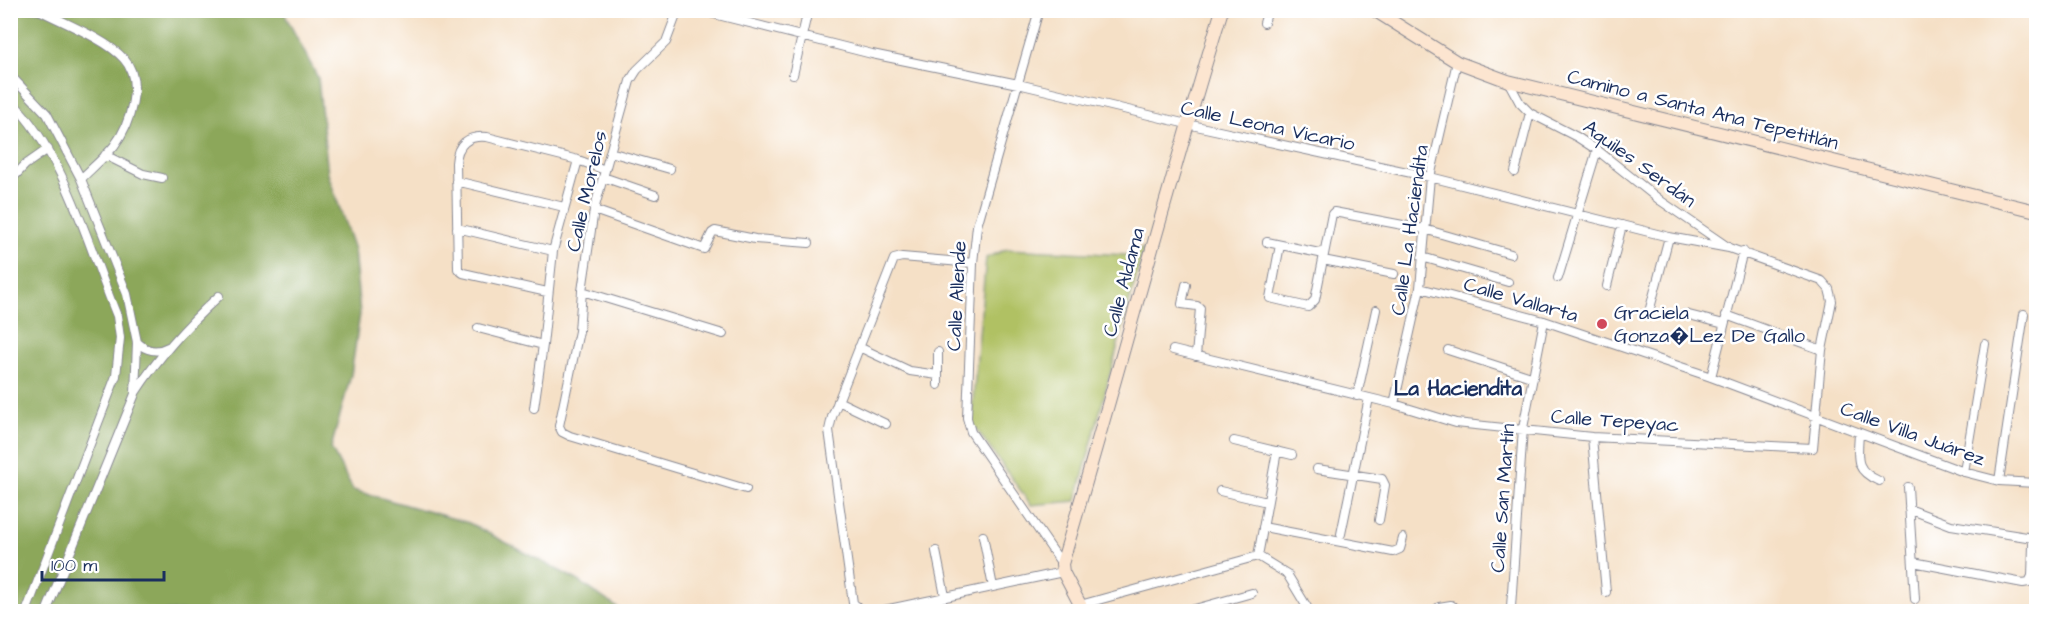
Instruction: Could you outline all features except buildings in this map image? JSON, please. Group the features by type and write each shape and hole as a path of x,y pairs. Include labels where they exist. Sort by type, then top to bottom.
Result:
{"street":[{"path":"39,10 110,46 131,69 132,97 128,118 119,138 81,178"},
{"name":"Calle Morelos","path":"678,10 666,42 631,77 604,173 594,210 582,291 579,331 559,422 560,430 570,436 746,489"},
{"name":"Calle Leona Vicario","path":"698,10 872,54 1018,84 1186,124 1430,177 1669,237 1743,251 1822,281 1827,286 1832,301 1822,350"},
{"path":"793,75 808,10"},
{"name":"Calle Allende","path":"1039,10 977,226 973,263 967,418 968,425 1063,568"},
{"name":"Calle Aldama","path":"1063,568 1186,124 1222,10"},
{"path":"1264,23 1268,10"},
{"name":"Camino a Santa Ana Tepetitlán","path":"1374,10 1457,62 1508,81 2037,211"},
{"name":"Calle La Haciendita","path":"1394,404 1420,288 1430,177 1457,62"},
{"path":"10,75 41,105 47,114 81,178 127,294 137,342 135,394"},
{"name":"Aquiles Serdán","path":"1508,81 1520,103 1530,113 1577,136 1661,201 1730,248"},
{"path":"10,100 48,149 86,236 117,316 119,351 116,376 26,612"},
{"path":"1515,172 1530,113"},
{"path":"547,292 460,271 457,264 456,155 462,143 478,136 578,160 655,195"},
{"path":"10,181 24,165 48,149"},
{"path":"1558,278 1597,150"},
{"path":"610,153 670,169"},
{"path":"105,155 143,174 162,178"},
{"path":"534,408 553,251 578,160"},
{"path":"456,181 564,207"},
{"path":"594,210 704,249 715,231 755,239 809,243"},
{"path":"1280,245 1270,298 1305,307 1311,306 1315,300 1333,212 1424,229 1511,254"},
{"path":"1607,286 1622,225"},
{"path":"457,228 553,251"},
{"path":"1649,312 1669,237"},
{"path":"1268,242 1394,274"},
{"path":"1711,377 1743,251"},
{"path":"864,612 853,603 829,430 838,401 894,259 902,257 973,263"},
{"path":"1422,257 1508,282"},
{"path":"1186,285 1182,304 1200,308 1196,356"},
{"name":"Calle Vallarta","path":"1420,288 1544,321 1711,377 1816,416"},
{"path":"582,291 723,334"},
{"path":"46,612 135,394 169,347 219,296"},
{"path":"1358,396 1376,310"},
{"path":"1685,314 1725,320 1822,350 1816,416"},
{"path":"1999,481 2025,314"},
{"name":"Calle San Martín","path":"1511,607 1522,429 1544,321"},
{"path":"478,328 543,345"},
{"path":"137,342 152,351 169,347"},
{"path":"1964,472 1985,344"},
{"path":"859,347 910,371 938,380 938,352"},
{"name":"Calle Tepeyac","path":"1173,350 1394,404 1456,423 1592,437 1814,448 1816,416"},
{"path":"1448,350 1531,377"},
{"path":"1341,534 1369,398"},
{"path":"838,401 886,424"},
{"name":"Calle Villa Juárez","path":"1816,416 1964,472 1999,481 2036,483"},
{"path":"1860,433 1859,464 1866,474 1879,481"},
{"path":"1592,437 1606,592"},
{"path":"1234,441 1292,455"},
{"path":"1258,556 1277,451"},
{"path":"1317,469 1384,480 1380,520"},
{"path":"1913,562 2029,582 2032,576 2036,483"},
{"path":"1908,487 1915,599"},
{"path":"1220,491 1268,502"},
{"path":"1909,509 1951,525 2033,538"},
{"path":"1263,527 1393,552 1400,549 1403,538"},
{"path":"983,536 993,586"},
{"path":"936,550 945,596"},
{"path":"876,612 1063,568 1082,608 1258,556 1287,574 1312,611"},
{"path":"1184,612 1252,593"},
{"path":"1433,612 1439,607 1451,605 1460,612"}],"green space":[{"path":"10,11 283,11 318,78 328,174 354,250 360,314 351,375 331,448 353,490 469,523 577,580 622,611 11,611"},
{"path":"1144,248 1076,501 1031,505 971,422 986,258 1007,249 1127,255"}],"place":[{"name":"Graciela Gonza�Lez De Gallo","path":"1602,324"}],"district":[{"name":"La Haciendita","path":"1458,388"}]}
